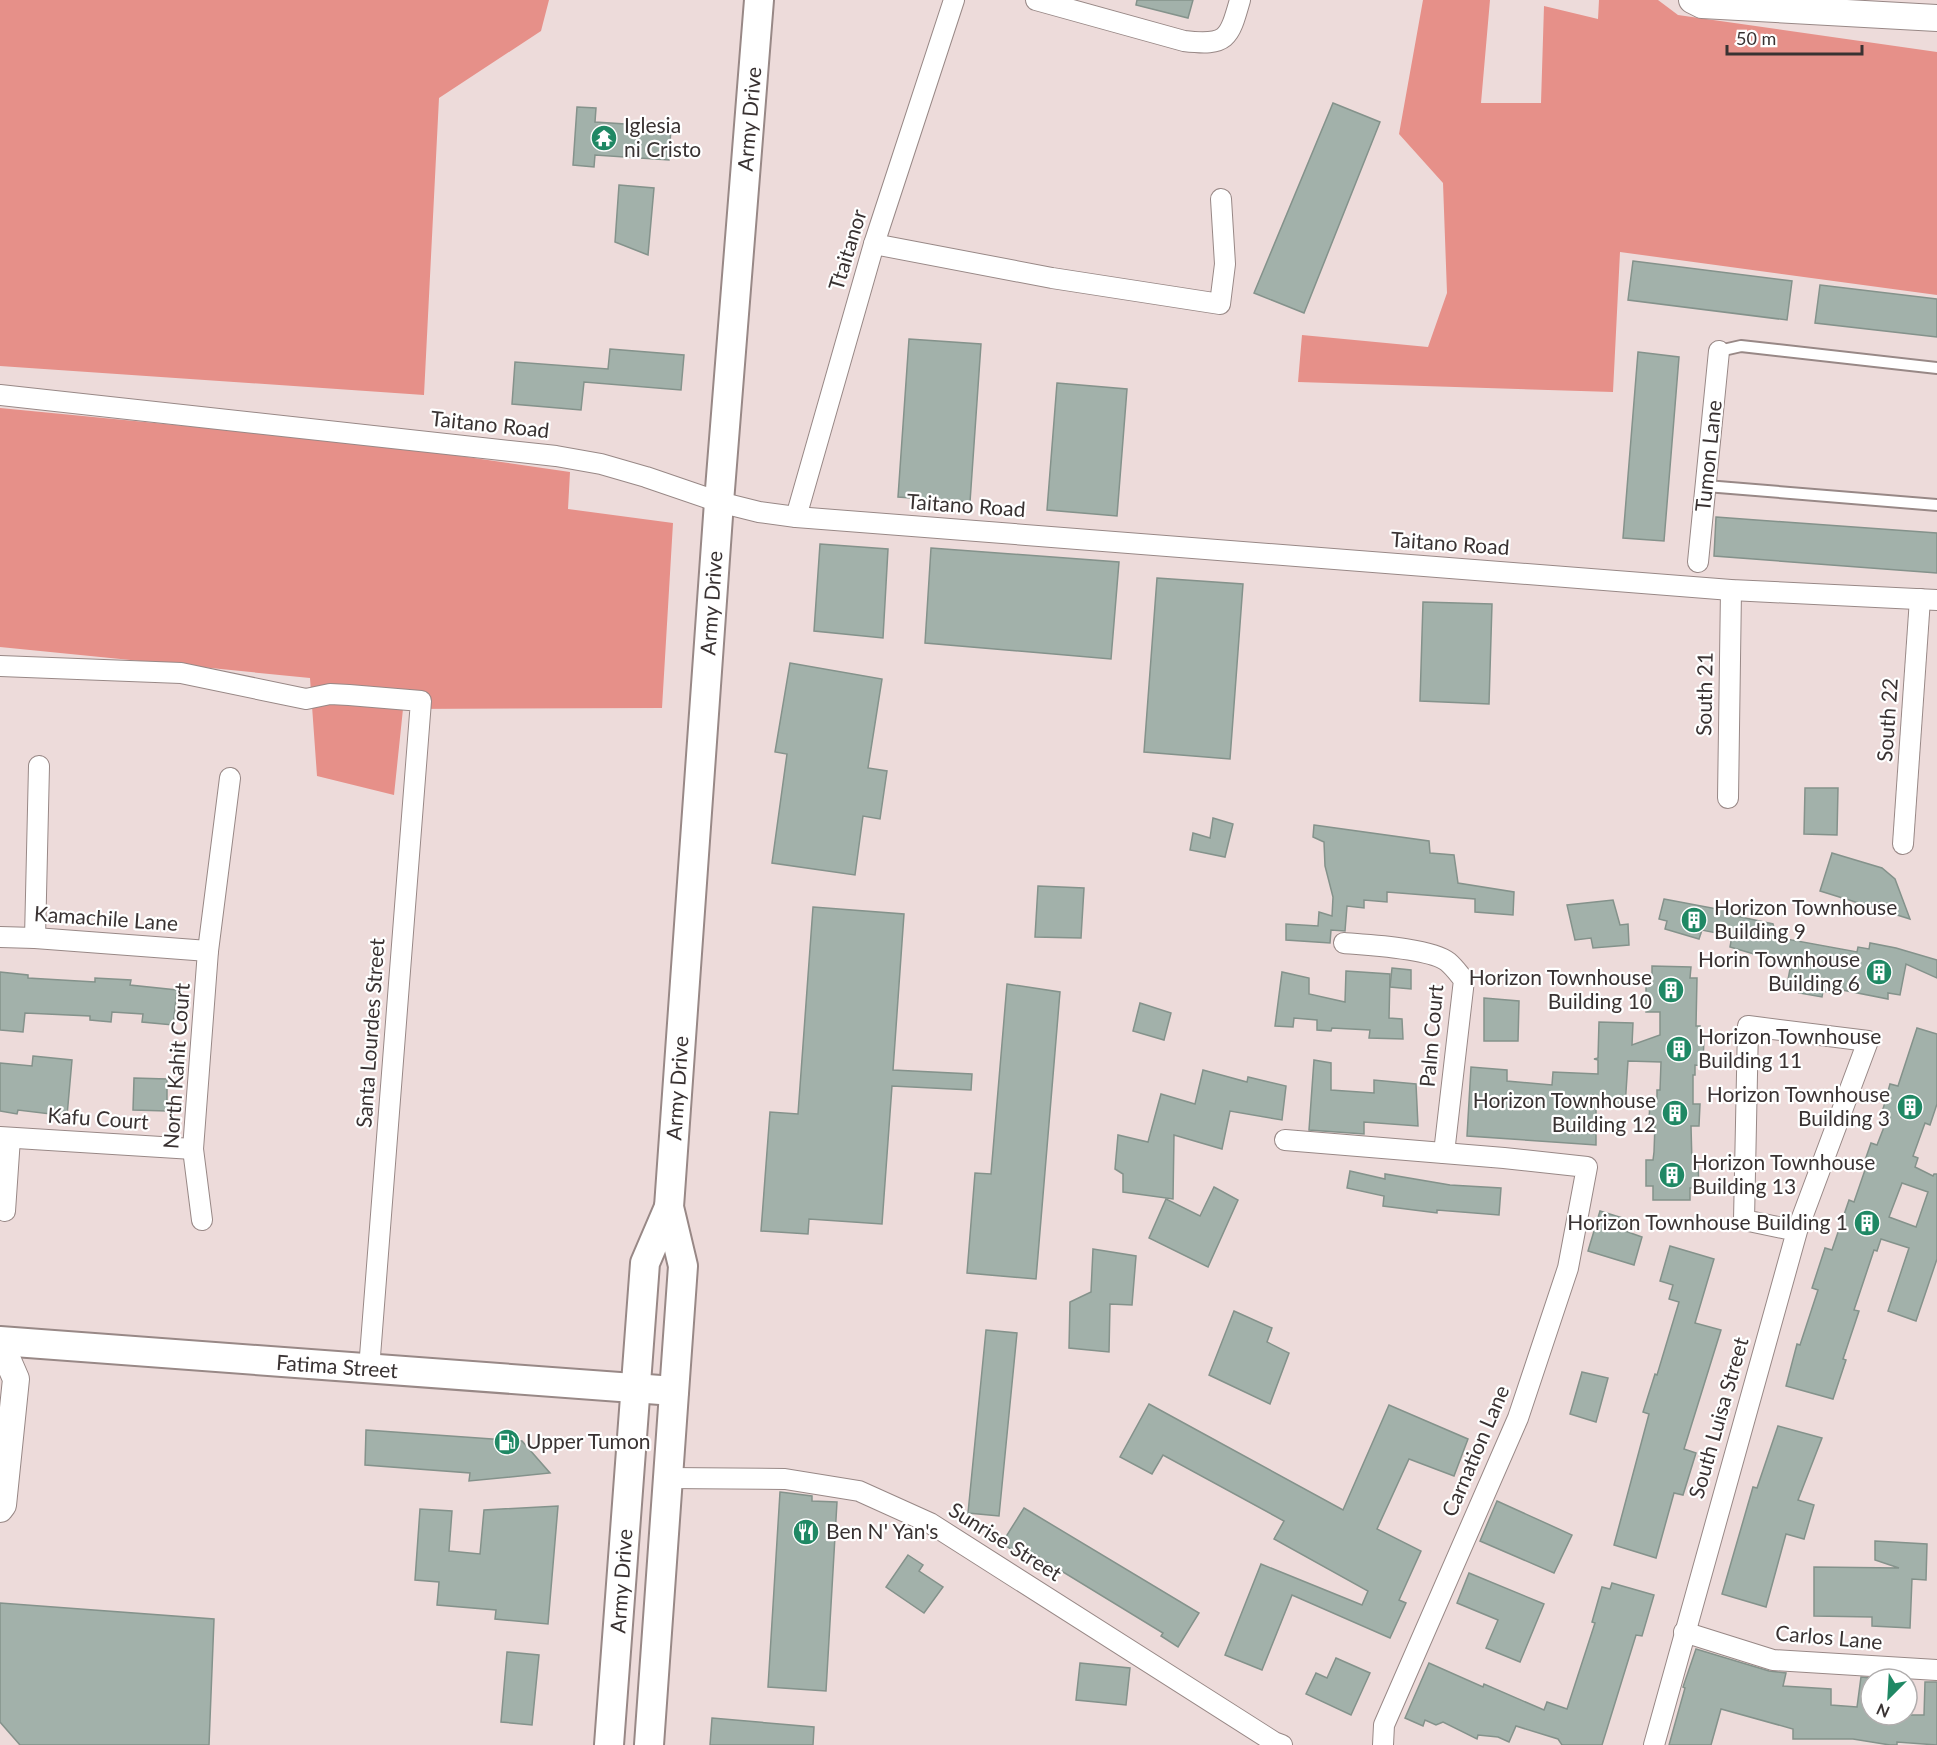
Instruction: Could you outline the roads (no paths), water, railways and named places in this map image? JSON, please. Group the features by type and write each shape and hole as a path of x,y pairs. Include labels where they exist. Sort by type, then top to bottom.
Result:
{"main road":[{"name":"Army Drive","path":"649,1745 682,1266 669,1207 719,502 759,0"},
{"name":"Army Drive","path":"609,1745 645,1263 669,1207"},
{"name":"Fatima Street","path":"0,1342 674,1391"}],"street":[{"name":"Ttaitanor","path":"796,517 874,244 954,0"},
{"path":"1036,0 1184,41 1201,43 1216,42 1227,36 1234,22 1240,0"},
{"path":"1692,0 1702,5 1937,18"},
{"path":"874,244 1042,277 1220,304 1225,264 1221,199"},
{"name":"Tumon Lane","path":"1698,562 1719,351"},
{"name":"Taitano Road","path":"0,395 556,456 612,467 719,502 759,512 796,517 1731,590 1929,600"},
{"name":"South 21","path":"1728,798 1731,590"},
{"name":"South 22","path":"1903,844 1929,600"},
{"name":"Santa Lourdes Street","path":"0,666 181,673 306,699 330,694 349,694 421,701 369,1369"},
{"path":"35,938 39,766"},
{"name":"North Kahit Court","path":"202,1220 194,1149 208,951 230,778"},
{"name":"Kamachile Lane","path":"0,937 208,951"},
{"name":"Palm Court","path":"1344,943 1431,954 1447,961 1464,980 1444,1152"},
{"name":"South Luisa Street","path":"1654,1745 1799,1225 1868,1041 1748,1026 1744,1220 1799,1225"},
{"path":"5,1137 5,1210"},
{"name":"Kafu Court","path":"5,1137 194,1149"},
{"path":"1285,1140 1444,1152"},
{"name":"Carnation Lane","path":"1383,1745 1384,1725 1518,1418 1568,1268 1587,1167 1444,1152"},
{"path":"0,1342 16,1379 3,1505 0,1509"},
{"name":"Sunrise Street","path":"668,1478 785,1479 859,1491 930,1523 1276,1744"},
{"name":"Carlos Lane","path":"1684,1632 1773,1660 1937,1670"}],"lane":[{"path":"1719,351 1741,346 1937,368"},
{"path":"1706,486 1937,505"}],"place":[{"name":"Iglesia ni Cristo","path":"604,138"},
{"name":"Horizon Townhouse Building 9","path":"1694,920"},
{"name":"Horin Townhouse Building 6","path":"1879,972"},
{"name":"Horizon Townhouse Building 10","path":"1671,990"},
{"name":"Horizon Townhouse Building 11","path":"1679,1049"},
{"name":"Horizon Townhouse Building 3","path":"1910,1107"},
{"name":"Horizon Townhouse Building 12","path":"1675,1113"},
{"name":"Horizon Townhouse Building 13","path":"1672,1175"},
{"name":"Horizon Townhouse Building 1","path":"1867,1223"},
{"name":"Upper Tumon","path":"507,1442"},
{"name":"Ben N' Yan's","path":"806,1532"}]}
